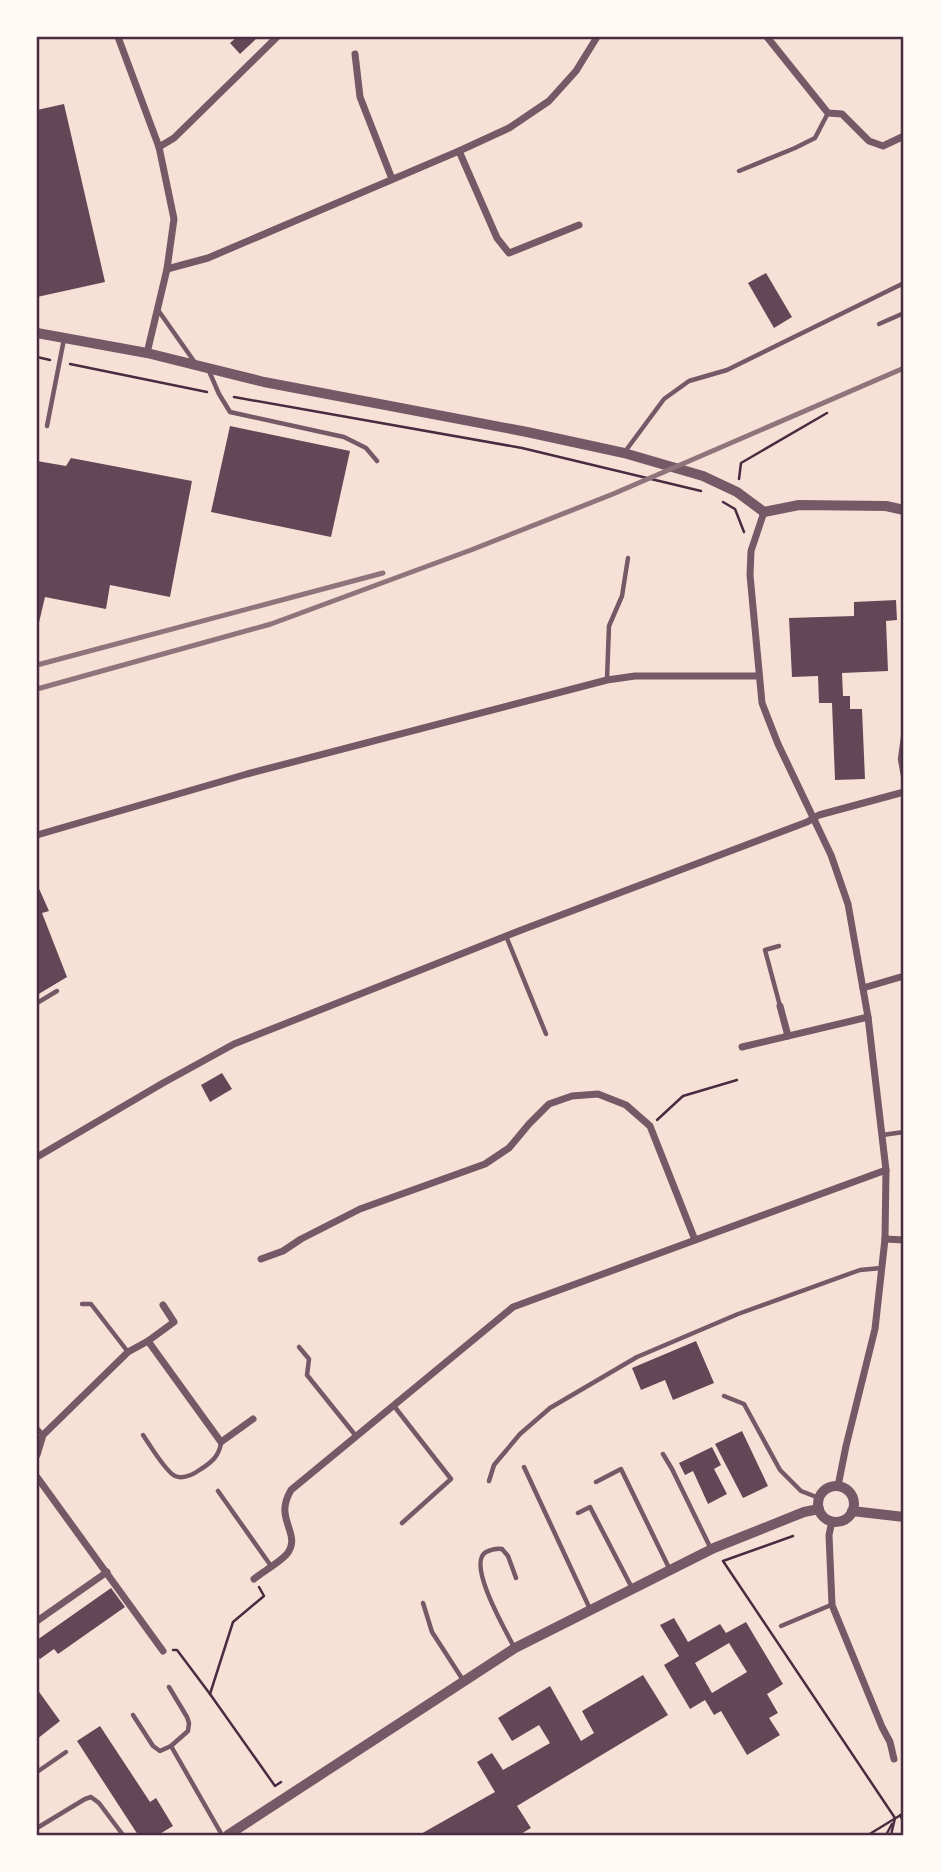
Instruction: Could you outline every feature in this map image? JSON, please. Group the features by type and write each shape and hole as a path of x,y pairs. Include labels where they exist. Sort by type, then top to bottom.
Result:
{"street":[{"path":"118,37 159,147 174,219 167,269 147,354"},
{"path":"159,147 174,138 277,37"},
{"path":"167,269 208,258 509,128 549,101 576,71 597,37"},
{"path":"767,37 828,113 842,114 869,141 883,146 904,136"},
{"path":"355,54 360,97 392,178"},
{"path":"458,151 497,238 509,253 579,225"},
{"path":"37,333 147,354 264,382 624,453 703,476 737,492 764,512 799,505 886,506 904,510"},
{"path":"764,512 751,551 750,575 762,703 778,744 831,855 848,904 868,1017 886,1170 885,1239 875,1329 838,1486"},
{"path":"37,835 247,774 607,680 635,676 759,676"},
{"path":"37,1157 234,1044 506,936 807,822 819,815 904,792"},
{"path":"863,988 904,976"},
{"path":"780,1006 788,1035"},
{"path":"742,1047 868,1017"},
{"path":"261,1259 283,1251 360,1209 485,1164 509,1148 549,1104 572,1096 598,1094 626,1105 650,1126 695,1240"},
{"path":"254,1579 291,1548 292,1536 286,1521 285,1504 291,1490 513,1307 886,1170"},
{"path":"885,1239 904,1240"},
{"path":"37,1455 40,1431 128,1352 174,1322 163,1306"},
{"path":"148,1341 221,1442 253,1419"},
{"path":"37,1477 163,1651"},
{"path":"228,1835 515,1648 712,1550 804,1512 819,1504 827,1489 838,1486 843,1488 851,1494 854,1504 847,1518 832,1521 822,1515 819,1504"},
{"path":"852,1511 904,1517"},
{"path":"832,1521 829,1535 832,1605 890,1742 894,1759"},
{"path":"37,1620 107,1572"}],"lane":[{"path":"739,171 815,138 828,113"},
{"path":"624,453 664,399 689,381 727,370 904,284"},
{"path":"158,310 203,367 230,412 344,437 366,448 377,461"},
{"path":"879,324 904,313"},
{"path":"47,426 64,338"},
{"path":"607,680 609,626 622,596 628,558"},
{"path":"904,730 900,759 904,781"},
{"path":"506,936 546,1034"},
{"path":"779,946 765,950 780,1006"},
{"path":"37,1003 57,991"},
{"path":"882,1135 904,1132"},
{"path":"489,1481 494,1465 520,1434 550,1408 636,1357 738,1314 860,1270 881,1268"},
{"path":"82,1304 91,1304 128,1352"},
{"path":"299,1347 309,1359 307,1375 356,1437"},
{"path":"724,1396 744,1404 780,1470 819,1504"},
{"path":"394,1406 451,1479 402,1522"},
{"path":"143,1435 170,1472 179,1477 191,1475 214,1460 221,1442"},
{"path":"663,1454 712,1550"},
{"path":"524,1467 591,1609"},
{"path":"596,1482 621,1469 671,1570"},
{"path":"218,1491 271,1566"},
{"path":"579,1513 590,1507 633,1589"},
{"path":"515,1648 485,1588 480,1569 482,1555 496,1548 502,1549 508,1556 516,1578"},
{"path":"423,1603 432,1632 464,1680"},
{"path":"781,1626 832,1605"},
{"path":"133,1715 153,1746 160,1751 171,1746 188,1731 189,1723 169,1686"},
{"path":"171,1746 222,1835"},
{"path":"37,1772 66,1752"},
{"path":"37,1828 90,1797 99,1803 123,1835"}],"path":[{"path":"37,357 219,394 522,448 708,493"},
{"path":"737,492 741,464 827,412"},
{"path":"717,498 735,509 751,551"},
{"path":"650,1126 683,1096 737,1080"},
{"path":"793,1536 723,1560 895,1818"},
{"path":"211,1694 233,1622 264,1597 254,1579"},
{"path":"177,1650 275,1786 281,1782"},
{"path":"868,1835 902,1814 904,1823"},
{"path":"889,1835 895,1818"}],"building":[{"path":"237,37 258,37 240,54 230,43"},
{"path":"64,104 105,282 37,297 37,110"},
{"path":"766,273 792,317 774,328 748,283"},
{"path":"230,426 350,451 331,537 211,512"},
{"path":"71,458 192,481 170,597 110,585 106,609 45,597 37,631 37,461 66,466"},
{"path":"896,600 897,620 886,621 888,671 842,673 843,696 850,696 850,709 862,709 865,779 835,780 832,703 819,703 818,676 792,677 789,618 854,616 854,602"},
{"path":"37,884 49,911 42,913 67,977 37,995"},
{"path":"222,1073 232,1089 210,1102 201,1085"},
{"path":"696,1341 714,1383 673,1400 665,1380 641,1390 632,1368"},
{"path":"742,1431 768,1486 743,1498 715,1444"},
{"path":"712,1447 721,1465 714,1469 727,1494 708,1504 693,1471 685,1475 679,1463"},
{"path":"111,1588 125,1607 58,1654 54,1649 40,1659 37,1655 37,1640"},
{"path":"674,1618 688,1642 720,1624 726,1633 746,1622 783,1684 767,1694 778,1713 769,1718 780,1735 747,1755 721,1711 714,1715 705,1700 690,1709 664,1665 679,1656 660,1625","holes":["729,1643 747,1672 712,1693 695,1663"]},
{"path":"643,1675 668,1715 517,1806 531,1828 519,1835 419,1835 495,1792 477,1762 492,1753 503,1770 550,1743 539,1725 512,1741 498,1718 550,1686 581,1741 594,1733 582,1711"},
{"path":"37,1689 60,1721 37,1739"},
{"path":"100,1726 150,1802 156,1798 173,1826 158,1835 138,1835 77,1741"}],"railway":[{"path":"37,689 271,624 471,550 613,494 904,368"},
{"path":"37,665 383,573"}]}
